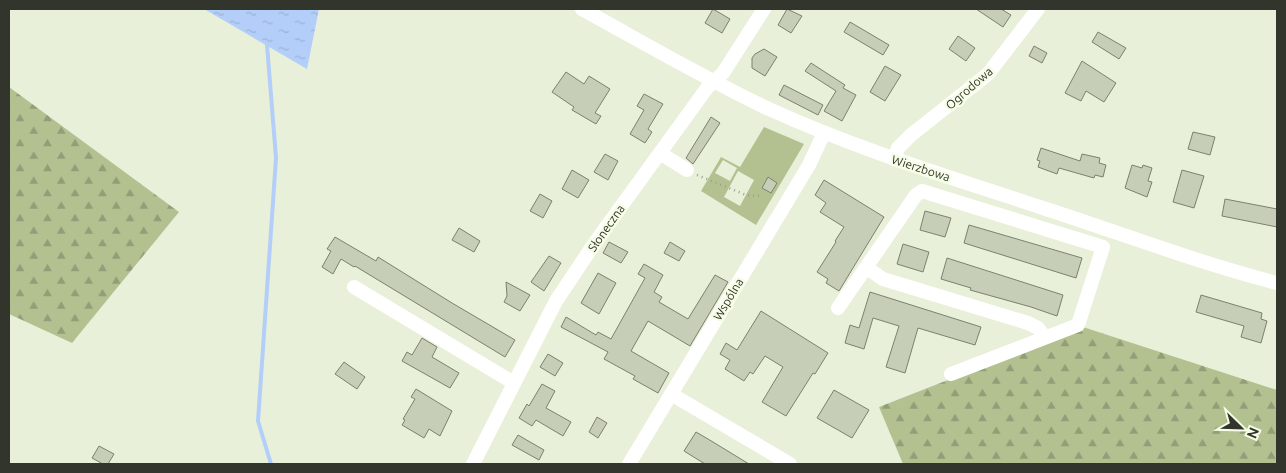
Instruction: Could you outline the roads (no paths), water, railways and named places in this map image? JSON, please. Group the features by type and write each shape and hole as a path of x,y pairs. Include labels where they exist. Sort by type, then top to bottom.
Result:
{"street":[{"name":"Wierzbowa","path":"582,9 714,82 824,133 928,171 1277,283"},
{"name":"Słoneczna","path":"473,464 556,301 596,241 707,88 723,74 764,9"},
{"name":"Ogrodowa","path":"894,159 898,148 911,135 988,74 1038,9"},
{"name":"Wspólna","path":"629,464 809,165 824,133"},
{"path":"660,154 687,170"},
{"path":"838,308 916,195 922,191 928,171"},
{"path":"922,191 1103,247"},
{"path":"951,374 1078,325 1108,229"},
{"path":"867,268 883,279 1028,323 1038,328 1045,337"},
{"path":"354,287 514,383"},
{"path":"671,394 790,464"}],"water":[{"path":"204,9 319,9 307,69"}],"waterway":[{"path":"267,45 276,158 258,421 271,464"}]}
